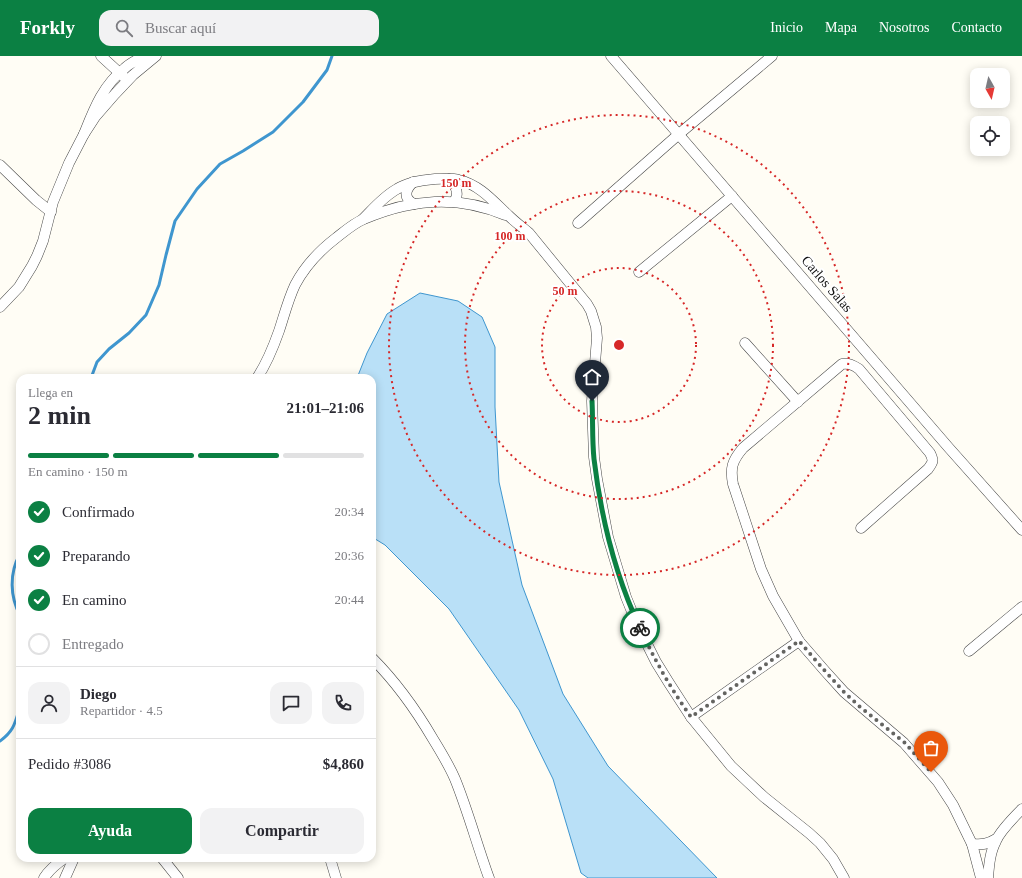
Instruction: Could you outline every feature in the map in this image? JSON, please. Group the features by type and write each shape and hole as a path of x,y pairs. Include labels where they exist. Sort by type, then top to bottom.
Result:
{"street":[{"path":"101,56 128,81"},
{"path":"0,307 19,287 32,266 43,241 54,202 69,163 106,87 126,67 144,56"},
{"path":"84,134 95,117 128,81 156,56"},
{"name":"Carlos Salas","path":"612,56 1022,530"},
{"path":"578,223 679,134 772,56"},
{"path":"0,165 36,200 51,212"},
{"path":"449,179 454,184 458,192 457,198 454,202"},
{"path":"259,374 273,349 295,285 304,270 323,247 363,219 392,192 413,182 449,179 459,180 471,184 491,198 534,239 592,310 596,327 592,401 594,457 597,479 608,537 626,597 656,662 691,717 731,766 764,797 805,829 833,859 844,878"},
{"path":"413,182 407,189 406,194 410,202 414,204"},
{"path":"639,272 732,196"},
{"path":"363,219 414,204 432,202 469,203 490,208 509,216"},
{"path":"745,343 798,402"},
{"path":"861,528 928,469 933,460 930,453 860,369 852,364 846,363 842,364 743,448 732,464 731,473 733,484 761,569 773,596 799,641 844,692 904,742 938,782 949,799 972,844 979,865 981,878"},
{"path":"969,650 1022,606"},
{"path":"691,717 799,641"},
{"path":"376,662 407,699 425,725 443,756 468,814 489,878"},
{"path":"988,878 992,851 996,839 1022,809"},
{"path":"972,844 981,845 996,839"},
{"path":"44,878 59,862"},
{"path":"65,878 72,862"},
{"path":"165,862 178,878"},
{"path":"331,862 336,878"}],"water":[{"path":"420,293 458,301 482,317 495,347 495,407 499,482 522,585 563,694 608,766 717,878 588,878 581,873 553,779 519,710 449,609 385,545 376,539 376,374 359,374 367,353 387,314"}],"waterway":[{"path":"92,374 97,362 109,349 129,333 146,315 159,285 175,221 197,189 220,164 273,132 303,102 327,70 332,56"},
{"path":"16,561 12,585 16,606"},
{"path":"0,741 11,730 16,719"}],"way so far":[{"path":"640,628 656,662 691,717 799,641 844,692 904,742 931,772"}],"route":[{"path":"592,401 594,457 604,521 626,597 640,628"}]}
